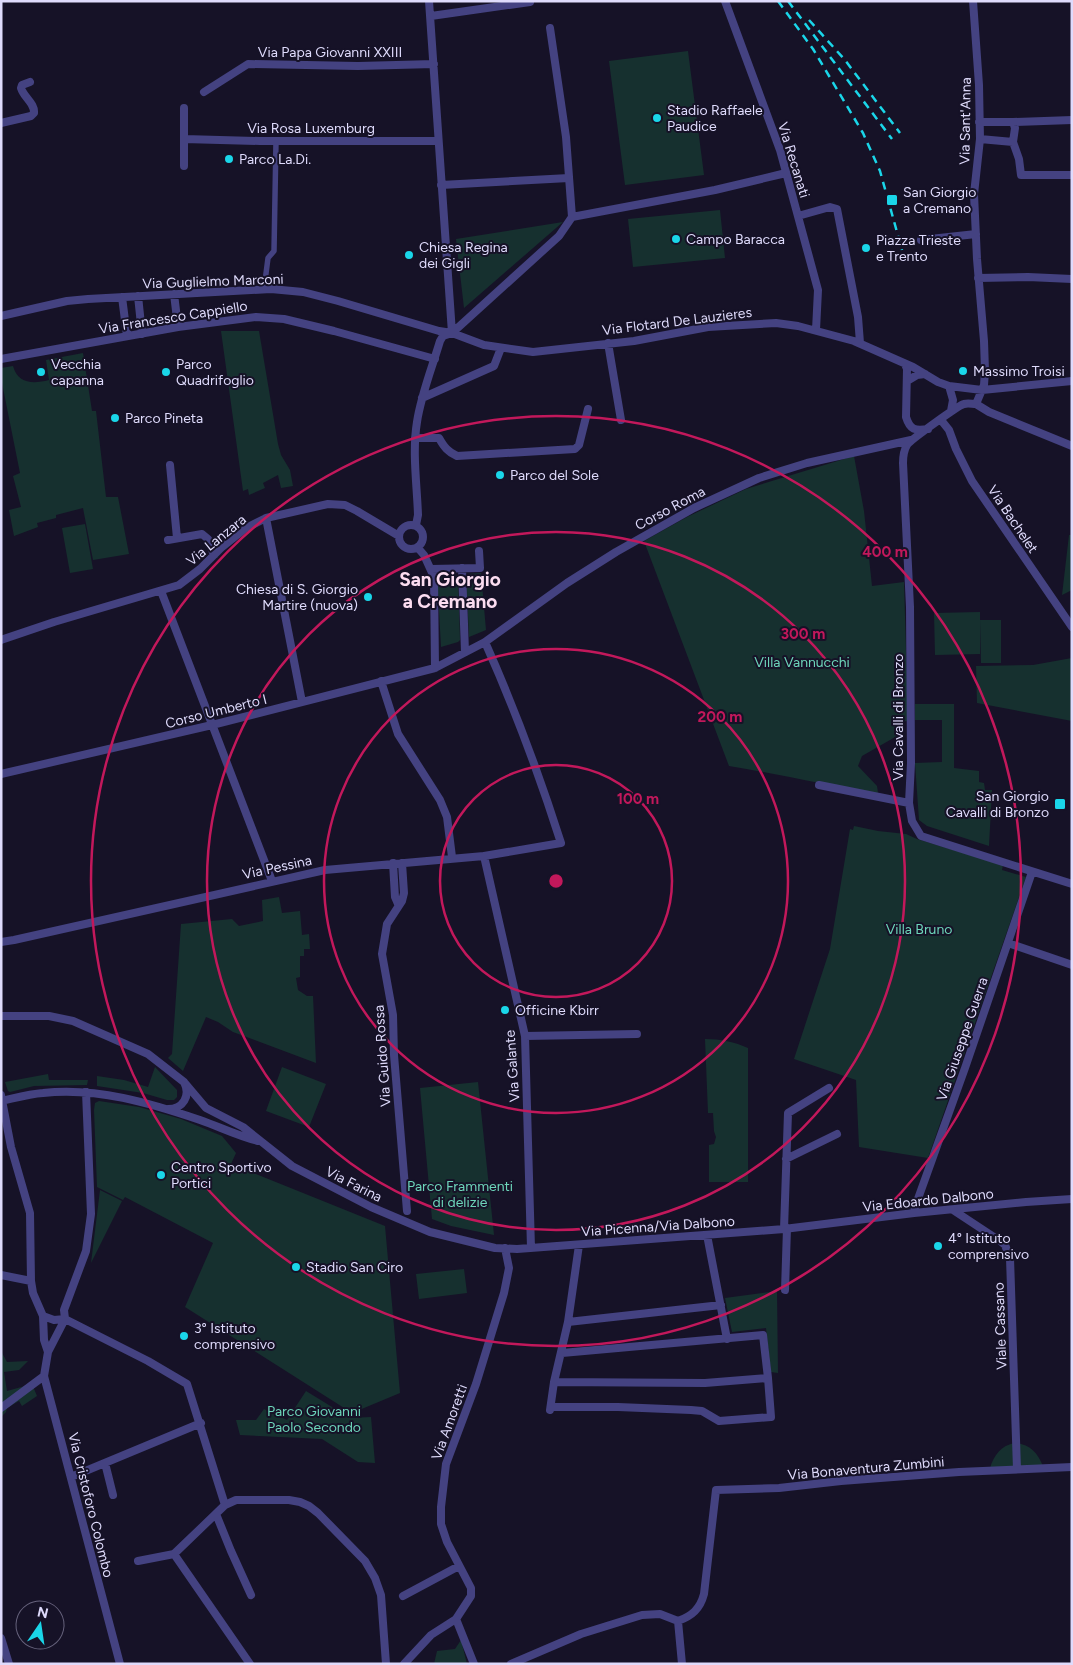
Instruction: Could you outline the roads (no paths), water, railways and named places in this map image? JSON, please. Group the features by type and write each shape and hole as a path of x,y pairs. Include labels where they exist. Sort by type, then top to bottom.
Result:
{"street":[{"path":"429,1 452,332"},
{"name":"Via Recanati","path":"725,1 780,150 818,290 816,330"},
{"name":"Via Sant'Anna","path":"973,1 980,122 974,194 978,278 984,341 982,390 976,404"},
{"path":"431,16 530,2"},
{"path":"416,525 418,515 415,438 422,398 443,336 452,332 560,236 572,218 561,91 550,28"},
{"name":"Via Papa Giovanni XXIII","path":"204,92 248,64 358,66 434,64"},
{"path":"1,123 34,114 34,106 25,97 21,88 22,85 30,82"},
{"path":"184,108 184,166"},
{"path":"980,122 1072,120"},
{"path":"1014,122 1013,142 1019,159 1021,175 1072,175"},
{"name":"Via Rosa Luxemburg","path":"184,139 438,141"},
{"path":"980,139 1013,142"},
{"path":"264,290 268,258 274,251 276,141"},
{"path":"572,218 715,190 786,173"},
{"path":"441,185 569,178"},
{"path":"798,216 830,206 837,209 858,317 860,343"},
{"path":"921,240 976,234"},
{"path":"978,278 1028,277 1072,279"},
{"name":"Via Guglielmo Marconi","path":"1,316 67,301 264,290 303,292 439,331 452,332"},
{"path":"174,294 178,327"},
{"path":"138,296 142,334"},
{"path":"122,297 127,336"},
{"name":"Via Francesco Cappiello","path":"1,359 178,327 256,317 284,319 435,359"},
{"name":"Via Flotard De Lauzieres","path":"452,332 484,345 533,352 634,341 732,325 776,323 816,330 860,343 927,375"},
{"path":"608,343 621,420"},
{"path":"422,398 494,366 501,348"},
{"path":"905,364 907,370 906,417 908,424 915,430 928,429 951,411 964,404 976,404 989,412 1072,446"},
{"path":"907,381 917,375 927,375 949,386 982,390 1072,381"},
{"path":"949,386 953,400 951,411"},
{"path":"415,438 439,438 445,449 458,456 575,450 579,445 588,409"},
{"name":"Via Bachelet","path":"941,420 949,430 972,481 1072,627"},
{"name":"Corso Roma","path":"435,668 485,642 584,572 694,508 759,478 798,466 911,440 928,429"},
{"name":"Via Cavalli di Bronzo","path":"911,440 904,452 903,463 910,607 911,711 909,803 912,821 921,836 1072,884"},
{"path":"170,464 177,538"},
{"name":"Via Lanzara","path":"1,640 54,622 179,585 246,528 266,518 328,504 344,505 357,510 399,536"},
{"path":"266,518 302,702"},
{"path":"407,525 416,525 421,528 424,539 418,548 412,550 405,548 400,543 399,536 407,525"},
{"path":"168,540 202,534 208,539 214,554"},
{"path":"418,548 424,555 434,577 435,668"},
{"path":"431,569 480,568 479,551"},
{"path":"462,568 465,652"},
{"path":"161,591 272,880"},
{"name":"Via Pessina","path":"1,942 272,880 325,870 452,857 484,856 561,843 543,787 505,686 485,642"},
{"name":"Corso Umberto I","path":"1,774 212,726 435,668"},
{"path":"381,681 398,734 440,800 447,817 452,857"},
{"path":"819,785 909,803"},
{"name":"Via Galante","path":"484,856 525,1036 531,1248"},
{"path":"393,863 395,897 398,904"},
{"name":"Via Guido Rossa","path":"402,863 404,893 402,900 387,924 382,954 393,1015 394,1055 407,1211"},
{"name":"Via Giuseppe Guerra","path":"914,1213 914,1207 965,1068 1032,872"},
{"path":"1008,944 1072,965"},
{"name":"Via Farina","path":"1,1016 49,1016 73,1021 148,1054 184,1082 206,1108 243,1127 292,1166 372,1207 430,1232 495,1248 531,1248"},
{"path":"525,1036 637,1034"},
{"path":"166,1109 174,1109 183,1103 187,1093 184,1082"},
{"path":"785,1290 788,1113 829,1088"},
{"path":"48,1352 65,1319 64,1310 86,1251 91,1214 86,1092"},
{"name":"Via Farina","path":"2,1099 42,1093 86,1092 116,1096 166,1109 260,1142"},
{"path":"2,1099 11,1147 30,1213 31,1280 33,1293 43,1316 44,1340 48,1352"},
{"path":"786,1159 837,1134"},
{"path":"1,1149 11,1147"},
{"name":"Via Edoardo Dalbono","path":"785,1229 914,1213 1072,1199"},
{"name":"Viale Cassano","path":"953,1210 1005,1246 1010,1258 1018,1469"},
{"name":"Via Picenna/Via Dalbono","path":"531,1248 785,1229"},
{"path":"707,1235 727,1339"},
{"path":"562,1353 763,1335 771,1417 719,1421 702,1411 691,1410 610,1407 550,1409 554,1382 568,1322 579,1245"},
{"name":"Via Amoretti","path":"404,1664 431,1635 456,1619 471,1596 472,1591 447,1542 441,1524 440,1507 446,1464 476,1384 504,1293 509,1268 505,1248"},
{"path":"1,1275 31,1280"},
{"path":"568,1322 721,1305"},
{"path":"43,1316 54,1320 65,1319 148,1361 187,1384 225,1504"},
{"name":"Via Cristoforo Colombo","path":"48,1352 44,1376 120,1664"},
{"path":"1,1408 44,1376"},
{"path":"554,1382 705,1383 768,1378"},
{"path":"71,1477 200,1423"},
{"path":"105,1463 113,1495"},
{"name":"Via Bonaventura Zumbini","path":"678,1621 688,1618 701,1606 716,1490 779,1488 950,1472 1072,1467"},
{"path":"138,1561 174,1554 225,1504 236,1500 289,1500 300,1502 318,1513 365,1561 375,1578 381,1596 386,1664"},
{"path":"216,1514 251,1595"},
{"path":"174,1554 250,1664"},
{"path":"403,1596 459,1566"},
{"path":"511,1664 581,1634 633,1617 660,1614 678,1621 682,1664"},
{"path":"456,1619 474,1664"},
{"path":"1,1638 9,1664"}],"railway":[{"path":"778,1 813,49 863,133 880,171 902,250"},
{"path":"788,1 892,139"},
{"path":"809,20 845,60 900,133"}],"place":[{"name":"Stadio Raffaele Paudice","path":"657,118"},
{"name":"Parco La.Di.","path":"229,159"},
{"name":"San Giorgio a Cremano","path":"892,200"},
{"name":"Campo Baracca","path":"676,239"},
{"name":"Piazza Trieste e Trento","path":"866,248"},
{"name":"Chiesa Regina dei Gigli","path":"409,255"},
{"name":"Massimo Troisi","path":"963,371"},
{"name":"Vecchia capanna","path":"41,372"},
{"name":"Parco Quadrifoglio","path":"166,372"},
{"name":"Parco Pineta","path":"115,418"},
{"name":"Parco del Sole","path":"500,475"},
{"name":"Chiesa di S. Giorgio Martire (nuova)","path":"368,597"},
{"name":"San Giorgio Cavalli di Bronzo","path":"1060,804"},
{"name":"Officine Kbirr","path":"505,1010"},
{"name":"Centro Sportivo Portici","path":"161,1175"},
{"name":"4° Istituto comprensivo","path":"938,1246"},
{"name":"Stadio San Ciro","path":"296,1267"},
{"name":"3° Istituto comprensivo","path":"184,1336"}],"district":[{"name":"San Giorgio a Cremano","path":"450,590"}],"park label":[{"name":"Villa Vannucchi","path":"802,662"},
{"name":"Villa Bruno","path":"919,929"},
{"name":"Parco Frammenti di delizie","path":"460,1194"},
{"name":"Parco Giovanni Paolo Secondo","path":"314,1419"}]}
